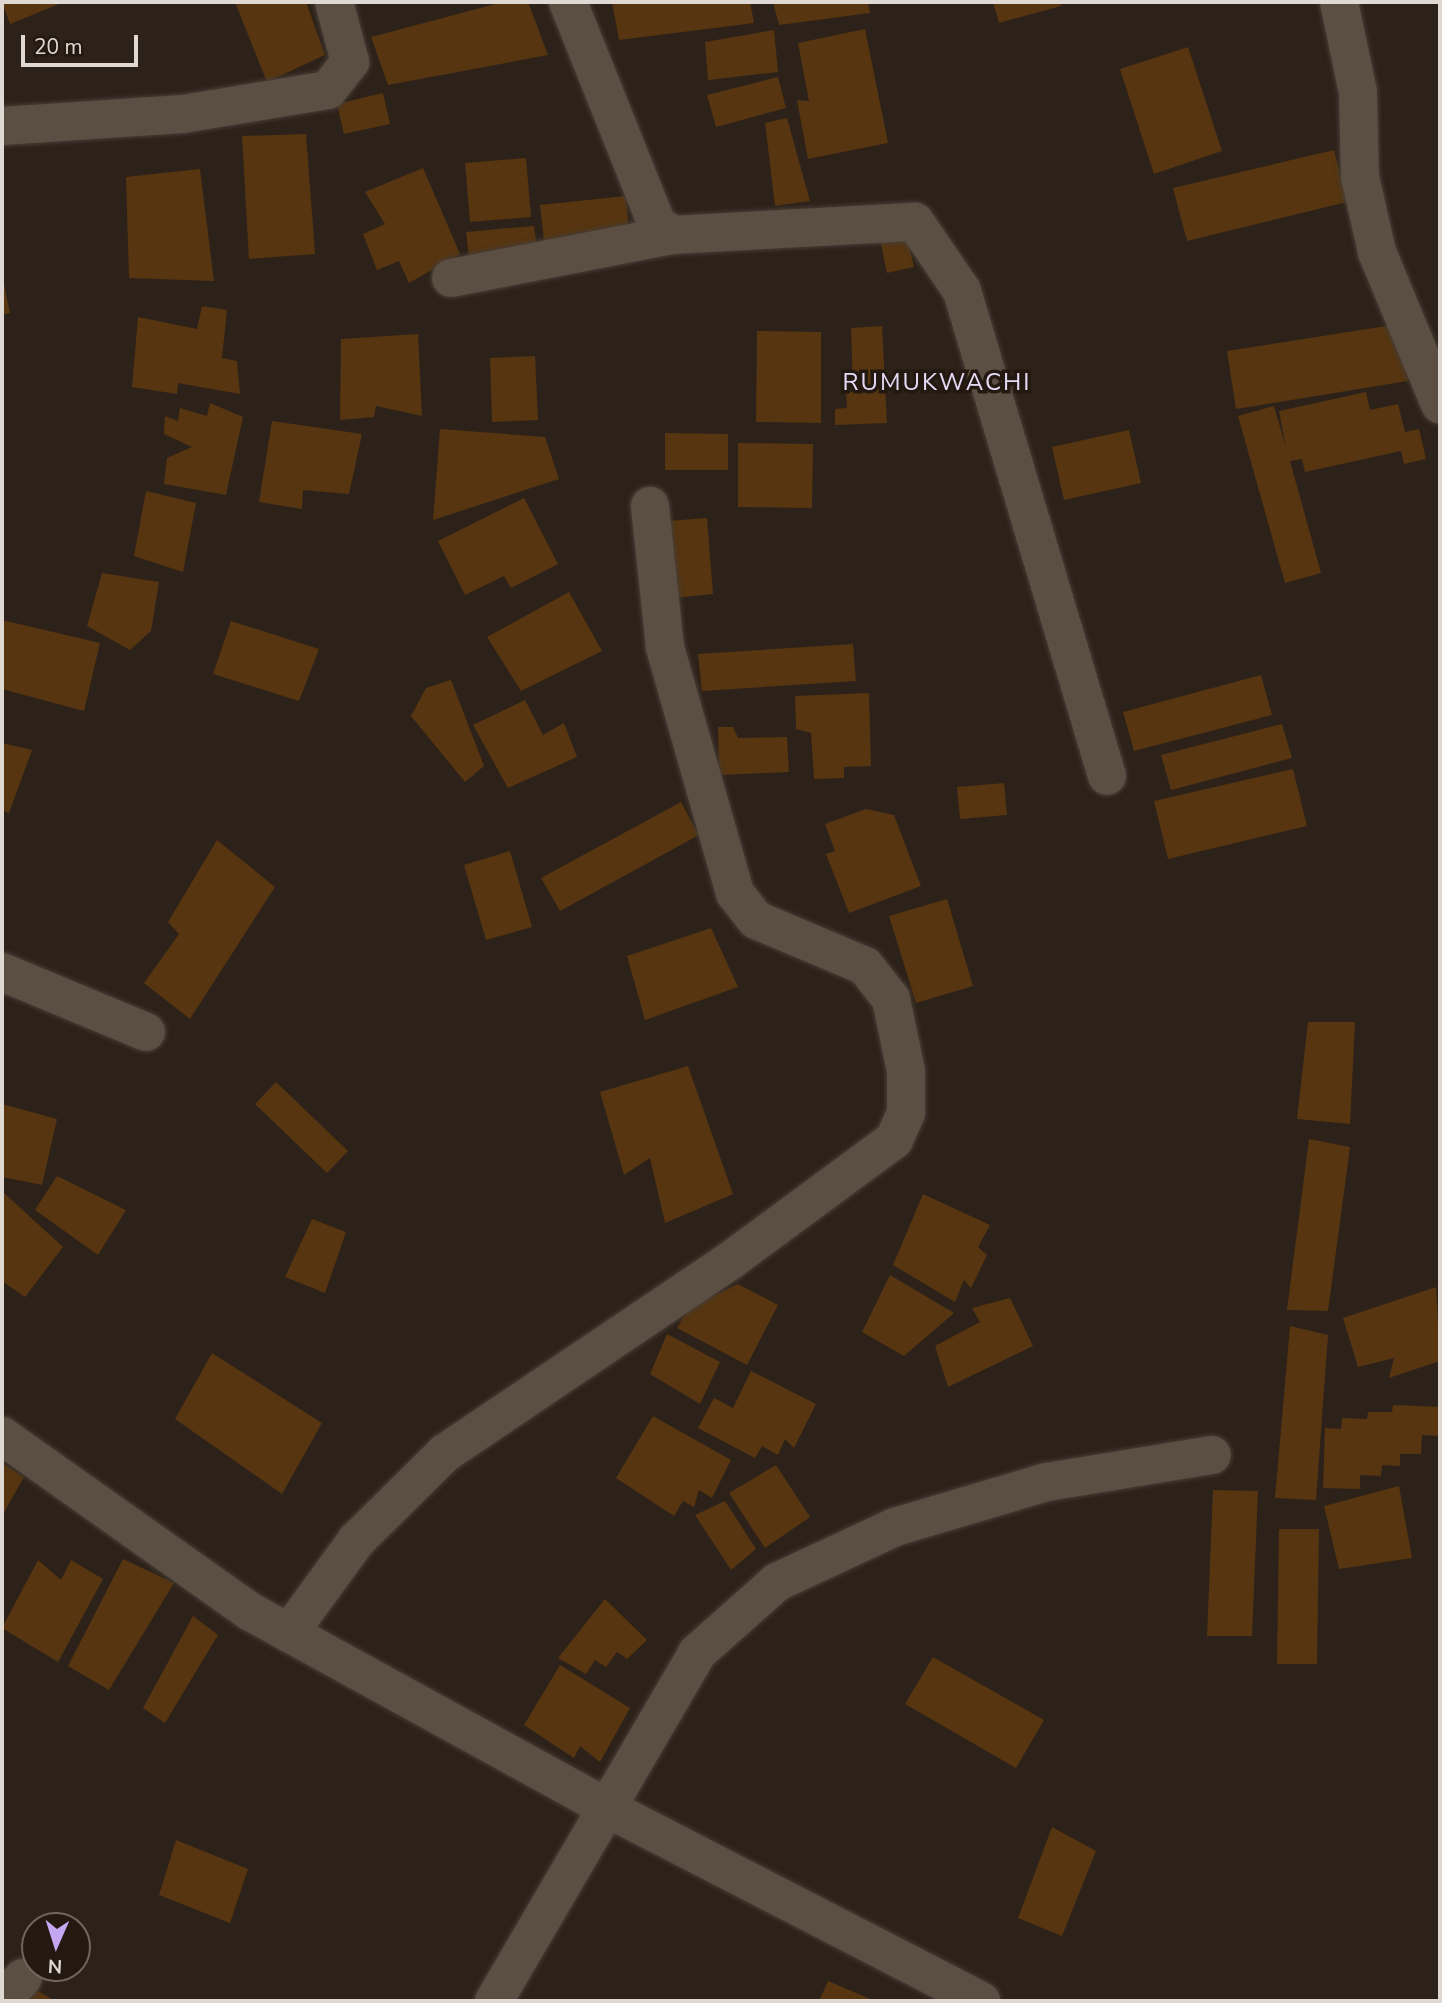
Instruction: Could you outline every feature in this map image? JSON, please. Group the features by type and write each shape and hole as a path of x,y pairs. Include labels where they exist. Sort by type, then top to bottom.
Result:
{"street":[{"path":"2,126 183,114 328,90 350,62 334,2"},
{"path":"568,2 657,225 672,235"},
{"path":"1339,2 1358,92 1360,177 1377,252 1440,404"},
{"path":"451,278 672,235 895,218 915,222 925,233 962,292 1107,776"},
{"path":"289,1633 356,1541 445,1453 884,1148 906,1113 906,1071 891,999 865,966 756,920 735,893 665,648 650,506"},
{"path":"2,972 146,1032"},
{"path":"2,1436 289,1633 607,1808 981,2001"},
{"path":"495,2001 697,1653 777,1582 895,1527 1034,1486 1212,1455"}],"building":[{"path":"2,2 64,2 10,24"},
{"path":"235,2 306,2 325,55 267,82"},
{"path":"503,2 528,2 548,55 388,85 371,37"},
{"path":"612,2 750,2 754,23 619,40"},
{"path":"773,2 868,2 870,13 779,25"},
{"path":"993,2 1060,2 1061,6 999,23"},
{"path":"865,29 888,143 808,159 797,100 809,101 798,43"},
{"path":"774,30 778,72 708,80 705,42"},
{"path":"1188,47 1222,151 1154,174 1120,69"},
{"path":"778,77 786,108 716,127 707,95"},
{"path":"383,93 390,124 344,134 337,104"},
{"path":"787,118 810,201 775,206 765,123"},
{"path":"306,134 315,254 249,259 242,136"},
{"path":"1334,150 1347,202 1187,241 1173,188"},
{"path":"526,158 531,217 470,222 465,163"},
{"path":"423,168 460,254 409,283 399,261 377,270 363,234 385,224 365,192"},
{"path":"200,169 214,281 129,278 126,177"},
{"path":"626,196 630,241 545,250 540,205"},
{"path":"534,226 538,257 470,266 466,232"},
{"path":"906,233 914,267 887,273 880,239"},
{"path":"2,280 10,313 2,315"},
{"path":"202,306 227,310 222,358 237,361 240,394 178,383 177,394 132,387 138,317 197,329"},
{"path":"1399,324 1408,381 1236,409 1227,351"},
{"path":"882,326 887,423 835,425 835,409 847,408 846,392 853,392 851,328"},
{"path":"757,331 821,332 821,423 756,422"},
{"path":"418,334 422,416 376,406 374,417 340,420 341,339"},
{"path":"535,356 538,420 492,422 490,358"},
{"path":"1366,392 1370,410 1398,404 1405,432 1419,429 1426,459 1404,464 1401,451 1305,472 1302,459 1290,461 1321,573 1285,583 1238,416 1274,406 1286,448 1279,411"},
{"path":"210,403 243,417 226,495 164,484 167,458 192,447 164,434 165,416 178,421 180,408 207,416"},
{"path":"272,421 362,434 349,494 303,490 302,509 259,502"},
{"path":"440,429 545,437 559,479 433,520"},
{"path":"1129,430 1141,483 1064,500 1052,447"},
{"path":"665,433 728,434 728,470 665,470"},
{"path":"738,443 813,444 812,508 738,507"},
{"path":"146,491 196,503 183,572 134,556"},
{"path":"524,498 558,564 511,588 504,576 465,595 438,541"},
{"path":"707,518 713,594 674,598 668,521"},
{"path":"102,573 159,582 151,631 130,650 87,626"},
{"path":"569,592 602,651 521,691 487,637"},
{"path":"2,620 100,643 84,711 2,689"},
{"path":"231,621 319,649 299,701 213,674"},
{"path":"853,644 856,681 702,691 698,654"},
{"path":"1261,675 1272,715 1134,751 1123,712"},
{"path":"451,680 484,766 465,782 411,716 426,688"},
{"path":"869,693 871,766 844,767 844,778 814,779 811,733 796,729 795,696"},
{"path":"525,700 543,735 564,723 577,757 508,788 473,725"},
{"path":"1282,724 1292,758 1171,790 1161,755"},
{"path":"718,727 733,727 738,738 787,737 789,772 719,775"},
{"path":"2,743 32,750 9,813 2,810"},
{"path":"1293,769 1307,826 1168,859 1154,801"},
{"path":"1004,783 1007,815 960,819 957,787"},
{"path":"681,802 699,835 560,911 541,878"},
{"path":"866,809 894,815 921,886 849,913 826,854 835,851 825,824"},
{"path":"217,840 275,887 190,1019 144,983 179,934 168,922"},
{"path":"510,851 532,927 486,940 464,865"},
{"path":"947,899 973,986 916,1003 889,916"},
{"path":"711,928 738,987 645,1020 627,956"},
{"path":"1308,1022 1355,1022 1350,1124 1297,1119"},
{"path":"688,1066 733,1194 665,1223 650,1158 624,1175 600,1092"},
{"path":"276,1082 348,1151 327,1173 255,1104"},
{"path":"2,1104 57,1119 42,1185 2,1177"},
{"path":"1309,1139 1350,1147 1328,1311 1287,1310"},
{"path":"57,1176 126,1210 98,1255 35,1210"},
{"path":"3,1192 63,1247 25,1297 2,1281"},
{"path":"923,1194 990,1225 978,1247 987,1255 971,1288 964,1280 955,1302 893,1265"},
{"path":"312,1219 346,1232 325,1293 285,1277"},
{"path":"890,1275 954,1313 904,1356 862,1332"},
{"path":"738,1284 778,1305 747,1365 677,1328 688,1308"},
{"path":"1436,1287 1440,1361 1389,1378 1394,1358 1358,1367 1343,1318"},
{"path":"1010,1298 1033,1346 948,1387 935,1346 980,1322 972,1308"},
{"path":"1290,1326 1328,1335 1316,1500 1275,1498"},
{"path":"667,1334 720,1362 700,1404 650,1374"},
{"path":"212,1353 322,1423 282,1494 175,1419"},
{"path":"751,1371 816,1404 794,1448 785,1439 778,1455 762,1446 755,1458 698,1428 714,1398 733,1408"},
{"path":"1393,1405 1440,1407 1439,1436 1422,1435 1421,1454 1400,1454 1400,1466 1382,1465 1381,1476 1360,1475 1360,1489 1323,1488 1325,1428 1341,1429 1342,1418 1367,1419 1368,1412 1392,1412"},
{"path":"653,1416 731,1460 712,1498 699,1490 694,1507 683,1501 674,1516 616,1478"},
{"path":"2,1463 24,1477 2,1516"},
{"path":"776,1465 810,1517 765,1548 729,1493"},
{"path":"1399,1486 1412,1558 1339,1569 1324,1506"},
{"path":"1213,1490 1258,1491 1252,1636 1207,1636"},
{"path":"725,1501 756,1549 731,1570 695,1515"},
{"path":"1279,1529 1319,1529 1317,1664 1277,1664"},
{"path":"123,1559 174,1583 109,1690 68,1666"},
{"path":"38,1560 61,1580 71,1560 103,1579 58,1662 2,1628"},
{"path":"605,1599 647,1640 627,1659 617,1652 606,1667 595,1660 586,1674 558,1658"},
{"path":"193,1616 218,1635 165,1723 143,1708"},
{"path":"933,1657 1044,1720 1016,1768 905,1704"},
{"path":"560,1665 630,1708 600,1762 580,1746 574,1758 524,1725"},
{"path":"1052,1827 1096,1851 1062,1936 1018,1918"},
{"path":"176,1840 248,1869 230,1923 159,1895"},
{"path":"828,1981 875,2001 819,2001"},
{"path":"36,1990 55,2001 29,2001"}],"district":[{"name":"RUMUKWACHI","path":"937,383"}]}
